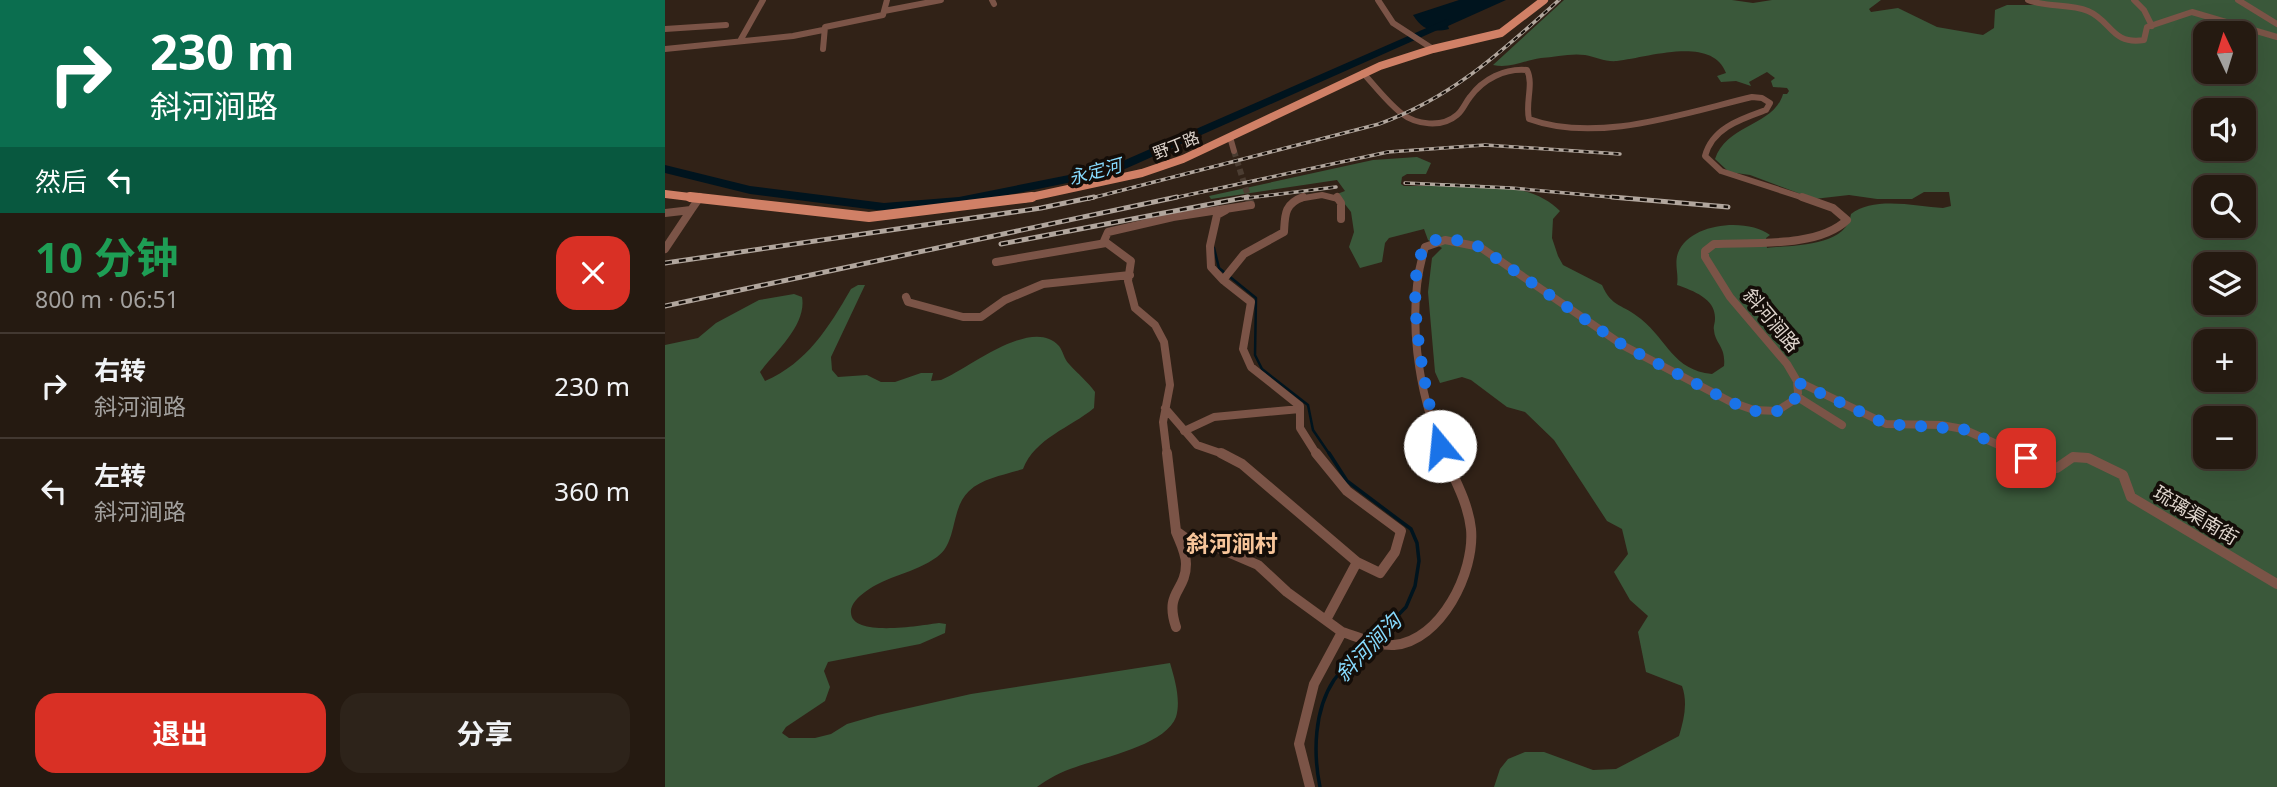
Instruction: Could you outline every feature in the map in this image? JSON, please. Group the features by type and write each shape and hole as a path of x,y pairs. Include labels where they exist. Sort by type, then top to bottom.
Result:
{"main road":[{"name":"野丁路","path":"665,194 851,216 888,217 1015,200 1104,182 1163,166 1363,73 1429,47 1501,33 1544,0"}],"street":[{"path":"740,41 763,0"},
{"path":"665,49 823,30 883,15 887,0"},
{"path":"884,11 941,0"},
{"path":"1378,0 1393,23 1429,47"},
{"path":"2028,0 2088,11 2108,30 2132,42 2144,40 2147,27 2192,12 2277,37"},
{"path":"2134,0 2144,10 2152,26"},
{"path":"2238,0 2277,24"},
{"path":"665,29 726,25"},
{"path":"823,30 823,49"},
{"name":"斜河涧路","path":"1363,73 1405,117 1422,122 1440,122 1455,117 1471,94 1503,72 1515,69 1527,70 1530,76 1526,107 1529,119 1551,127 1631,126 1752,97 1765,99 1770,105 1766,110 1722,130 1706,149 1705,156 1721,171 1749,178 1840,212 1845,216 1846,224 1819,235 1714,244 1707,248 1705,257 1730,297 1787,364 1797,382 1796,396"},
{"path":"1230,137 1234,151"},
{"path":"1227,277 1242,255 1276,240 1284,232 1284,213 1292,201 1310,195 1336,196 1341,203 1341,219"},
{"path":"665,249 700,198"},
{"path":"1106,243 1104,241 1108,232 1173,216 1248,205 1221,211 1213,228 1211,242 1211,267 1227,277 1251,302 1243,349 1251,367 1300,406 1300,428 1310,446 1347,491 1401,531 1395,552 1380,573 1367,569 1243,464 1197,445 1165,408"},
{"path":"665,213 691,211"},
{"path":"1176,531 1191,542 1216,547 1258,565 1342,632 1388,646 1409,641 1435,627 1462,581 1471,533 1463,498 1431,417 1419,349 1415,285 1422,253 1431,242 1453,240 1480,247 1624,346 1731,402 1754,411 1777,411 1796,396 1842,425"},
{"path":"996,261 1106,243 1131,261 1128,281 1135,308 1156,325 1164,342 1170,385 1163,422 1176,531 1186,562 1185,572 1169,611 1177,627"},
{"path":"906,297 908,302 923,308 963,317 981,317 1005,300 1043,284 1130,275"},
{"name":"琉璃渠南街","path":"1797,382 1886,424 1963,429 2047,467 2057,468 2073,457 2100,461 2123,475 2131,497 2208,547 2277,584"},
{"path":"1184,431 1214,417 1300,409"},
{"path":"1326,620 1357,562"},
{"path":"1310,787 1299,744 1314,684 1342,632"}],"green space":[{"path":"1564,0 1732,0 1753,3 1772,0 1881,0 1869,9 1871,12 1898,8 1937,27 1983,35 1994,28 1995,10 2007,5 2035,5 2031,0 2277,0 2277,787 1494,787 1500,769 1508,759 1525,752 1544,752 1593,770 1616,769 1679,736 1685,705 1682,686 1646,672 1638,632 1648,616 1630,600 1614,572 1628,554 1622,529 1607,521 1554,440 1525,412 1507,407 1471,380 1462,377 1440,383 1435,372 1428,292 1432,258 1442,248 1428,240 1424,229 1389,238 1385,243 1382,262 1360,268 1349,247 1354,232 1351,212 1337,194 1345,191 1337,180 1211,199 1209,196 1373,160 1417,157 1431,163 1426,174 1407,174 1402,177 1401,184 1404,186 1438,186 1438,183 1486,185 1534,194 1560,211 1553,219 1552,238 1563,265 1602,285 1610,298 1641,319 1688,367 1712,374 1724,366 1723,354 1715,335 1712,306 1703,297 1677,285 1678,253 1684,243 1694,235 1720,226 1748,226 1770,235 1766,238 1767,248 1804,245 1840,233 1851,214 1871,205 1951,206 1949,192 1924,192 1912,199 1877,199 1849,195 1814,199 1750,175 1729,172 1715,159 1721,147 1739,131 1770,113 1783,94 1789,91 1787,88 1773,87 1771,81 1775,78 1767,72 1749,82 1751,86 1736,81 1721,82 1717,76 1726,73 1719,61 1693,52 1661,53 1613,61 1585,55 1569,55 1493,65"},
{"path":"865,285 831,357 832,370 838,377 867,375 881,382 895,382 921,373 933,373 931,381 941,380 1017,340 1047,338 1059,346 1067,362 1095,392 1094,408 1044,441 1023,469 987,480 969,491 959,507 948,543 937,557 873,587 860,596 852,607 854,621 863,625 889,628 939,623 946,624 945,633 920,644 828,662 824,671 830,687 825,701 786,727 782,733 789,738 815,738 831,734 847,724 878,715 971,694 1170,663 1178,704 1176,717 1170,727 1160,735 1132,749 1066,771 1037,787 665,787 665,345 698,338 716,323 759,300 794,294 802,297 800,318 795,327 760,372 765,381 805,354 825,330 851,289"}],"water":[{"path":"1459,0 1506,0 1443,30 1424,27 1413,15"}],"waterway":[{"name":"永定河","path":"665,169 750,190 884,207 959,201 1112,170 1447,22"},
{"name":"斜河涧沟","path":"1190,135 1193,147"},
{"name":"斜河涧沟","path":"1214,248 1219,268 1256,298 1255,355 1262,369 1308,405 1313,430 1330,455"},
{"name":"斜河涧沟","path":"1329,453 1347,481 1411,529 1417,543 1419,561 1415,586 1406,607 1374,640"},
{"name":"斜河涧沟","path":"1320,787 1316,746 1322,705 1334,680 1370,645"}],"tunnel":[{"path":"1234,151 1249,199"},
{"path":"1248,197 1251,205"}],"railway":[{"path":"1088,199 1379,124 1406,113 1430,101 1475,71 1559,0"},
{"path":"1169,199 1388,152 1485,145 1620,154"},
{"path":"1405,183 1511,188 1632,199"},
{"path":"1239,199 1336,187"},
{"path":"665,263 1041,208 1094,197"},
{"path":"665,306 1177,197"},
{"path":"1001,244 1248,197"},
{"path":"1612,197 1728,207"}],"district":[{"name":"斜河涧村","path":"1232,543"}],"route":[{"path":"1440,446 1431,417 1419,349 1415,285 1425,247 1431,242 1453,240 1480,247 1624,346 1731,402 1754,411 1777,411 1786,407 1798,393 1797,382 1886,424 1941,425 1963,429 2026,458"}]}
